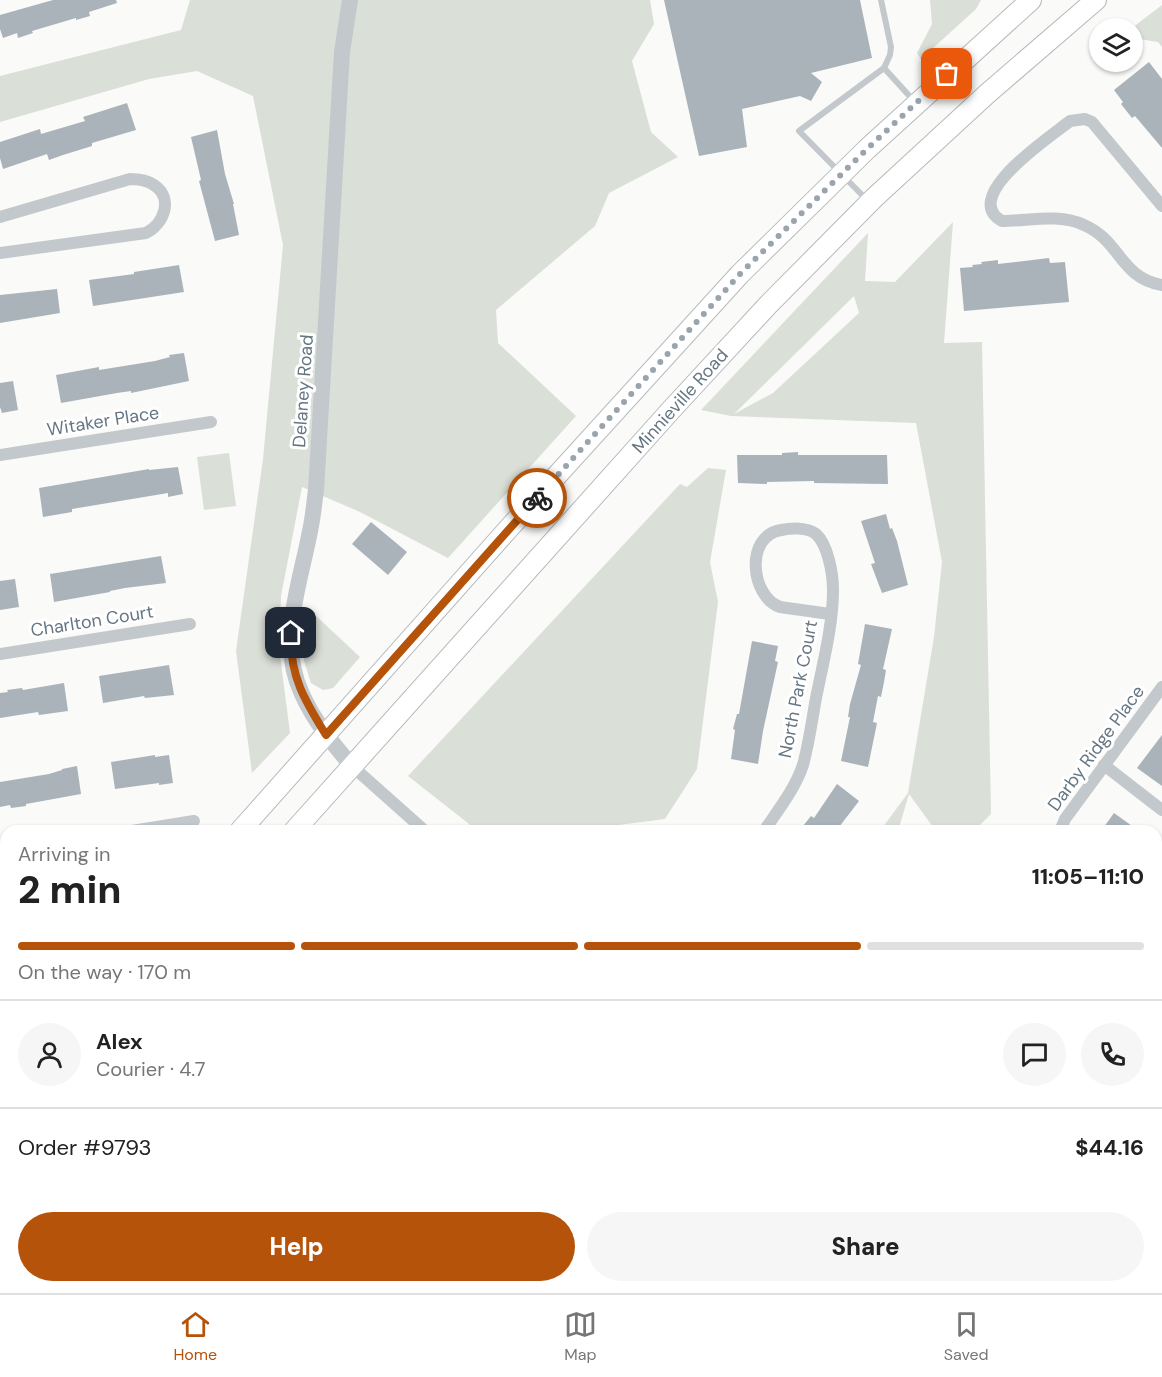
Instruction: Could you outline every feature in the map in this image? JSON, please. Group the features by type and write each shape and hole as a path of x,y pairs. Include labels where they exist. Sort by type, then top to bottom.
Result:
{"main road":[{"path":"245,825 740,274 916,104 1031,0"},
{"name":"Minnieville Road","path":"299,825 768,305 869,203 988,93 1096,0"}],"street":[{"name":"Delaney Road","path":"350,0 342,52 316,490 311,529 293,612 290,646 294,672 301,694 326,735 352,766"},
{"path":"1162,207 1092,122 1078,118 1070,121 1011,170 990,196 989,207 992,214 1002,221 1050,218 1066,219 1083,224 1108,240 1128,269 1136,276 1153,284 1162,285"},
{"path":"0,217 130,179 153,184 160,190 165,212 155,229 147,233 0,254"},
{"name":"Witaker Place","path":"0,455 212,422"},
{"name":"North Park Court","path":"768,825 791,791 803,764 827,645 833,590 832,577 820,539 813,532 801,529 780,530 767,536 757,549 755,560 760,588 765,598 780,607 830,614"},
{"name":"Charlton Court","path":"0,654 190,624"},
{"name":"Darby Ridge Place","path":"1062,825 1162,687"},
{"path":"1104,765 1162,810"},
{"path":"352,766 418,825"},
{"path":"169,825 194,821"}],"lane":[{"path":"869,203 799,131 884,68 891,47 881,0"},
{"path":"884,68 916,104"}],"shaded area":[{"path":"190,0 650,0 654,24 632,61 651,132 678,157 609,193 595,226 496,310 498,343 576,416 448,558 360,512 302,487 281,596 279,648 290,733 252,773 236,651 263,459 283,245 253,96 197,71 149,79 0,122 0,76 181,30"},
{"path":"930,0 981,0 976,9 921,59 917,53 932,24"},
{"path":"1162,5 1162,47 1158,42 1143,40 1143,20"},
{"path":"953,222 944,343 982,342 991,814 980,825 932,825 909,794 900,825 884,825 908,793 934,637 942,562 916,423 731,416 701,410 868,233 865,281 895,282","holes":["854,296 859,313 773,393 734,414"]},
{"path":"229,453 236,506 204,510 197,457"},
{"path":"708,468 726,470 710,562 718,602 697,769 665,819 618,825 470,825 408,776 680,484 687,487"},
{"path":"316,616 360,657 333,688 323,690 311,683 304,661 302,625"}],"building":[{"path":"53,0 116,0 117,3 89,12 90,16 32,31 33,33 18,38 17,33 3,38 0,29 0,15"},
{"path":"664,0 860,0 872,58 811,73 822,82 811,101 800,96 742,109 747,147 699,156"},
{"path":"1149,62 1162,79 1162,148 1135,116 1132,118 1114,90 1136,72 1143,72 1143,67"},
{"path":"127,103 136,130 92,143 92,146 49,160 47,154 3,169 0,142 40,129 41,134 85,121 83,117"},
{"path":"217,130 239,235 215,241 199,181 201,180 191,137"},
{"path":"1049,258 1050,263 1065,262 1069,302 964,311 960,268 998,260 998,264"},
{"path":"179,265 184,292 93,306 89,280"},
{"path":"57,289 60,313 0,323 0,295"},
{"path":"184,353 189,381 131,393 131,391 61,403 56,375 99,367 99,370 155,361 170,357 169,355"},
{"path":"13,381 18,410 2,413 0,383"},
{"path":"798,452 798,455 887,455 888,484 814,483 814,481 738,483 737,455 782,455 782,453"},
{"path":"178,467 183,494 168,497 168,493 72,509 72,512 43,517 39,488 149,469"},
{"path":"886,514 890,529 892,528 897,541 908,585 882,593 871,564 875,563 861,521"},
{"path":"371,522 407,552 388,575 352,544"},
{"path":"161,556 166,583 125,588 54,602 50,574"},
{"path":"15,579 19,607 0,610 0,581"},
{"path":"865,624 892,629 883,669 886,670 881,697 878,696 873,722 877,723 868,767 841,761 850,717 848,717 850,704 861,665 858,664"},
{"path":"752,641 778,646 775,661 778,662 758,764 731,759 735,730 733,729 737,714 739,714"},
{"path":"169,665 174,695 145,698 144,696 103,703 99,676"},
{"path":"64,683 68,711 39,715 38,712 0,718 0,693 8,692 7,690 22,688 23,690"},
{"path":"1162,735 1162,786 1137,768"},
{"path":"155,755 155,757 169,755 173,783 115,789 111,762"},
{"path":"77,766 81,794 26,804 26,806 0,807 0,782 49,774"},
{"path":"837,784 859,801 841,825 804,825 811,816 814,818"},
{"path":"1114,813 1131,825 1105,825"}],"way so far":[{"path":"537,498 740,274 947,74"}],"route":[{"path":"291,633 290,646 294,672 301,694 326,735 537,498"}]}
